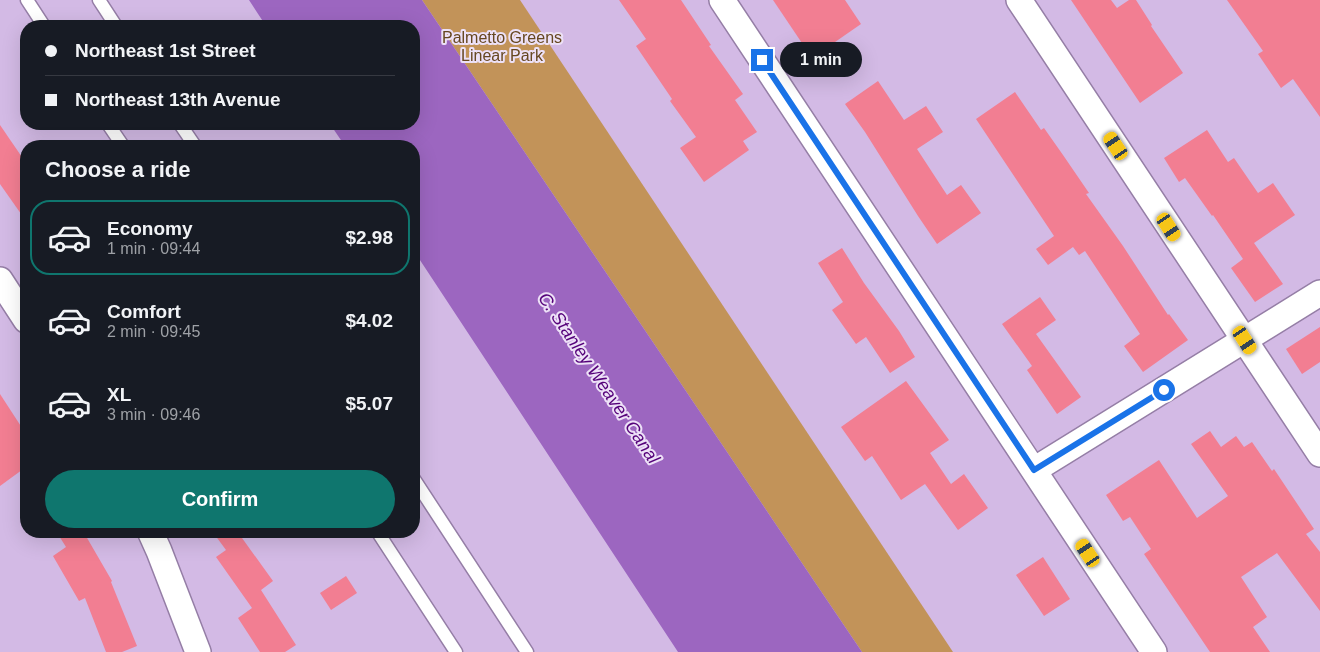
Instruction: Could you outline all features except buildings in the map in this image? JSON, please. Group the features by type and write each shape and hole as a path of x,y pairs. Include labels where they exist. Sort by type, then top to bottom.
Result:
{"street":[{"path":"722,0 1154,652"},
{"path":"1019,0 1320,454"},
{"path":"0,280 20,311"},
{"path":"1034,470 1320,293"},
{"path":"153,538 198,652"}],"lane":[{"path":"27,0 40,20"},
{"path":"99,0 112,20"},
{"path":"420,488 527,652"},
{"path":"382,538 456,652"}],"green space":[{"name":"Palmetto Greens Linear Park","path":"422,0 520,0 953,652 862,652"}],"water":[{"name":"C. Stanley Weaver Canal","path":"249,0 422,0 862,652 678,652 420,260 420,140 341,140 334,130 420,130 420,20 262,20"}],"route":[{"path":"762,60 1034,470 1164,390"}]}
